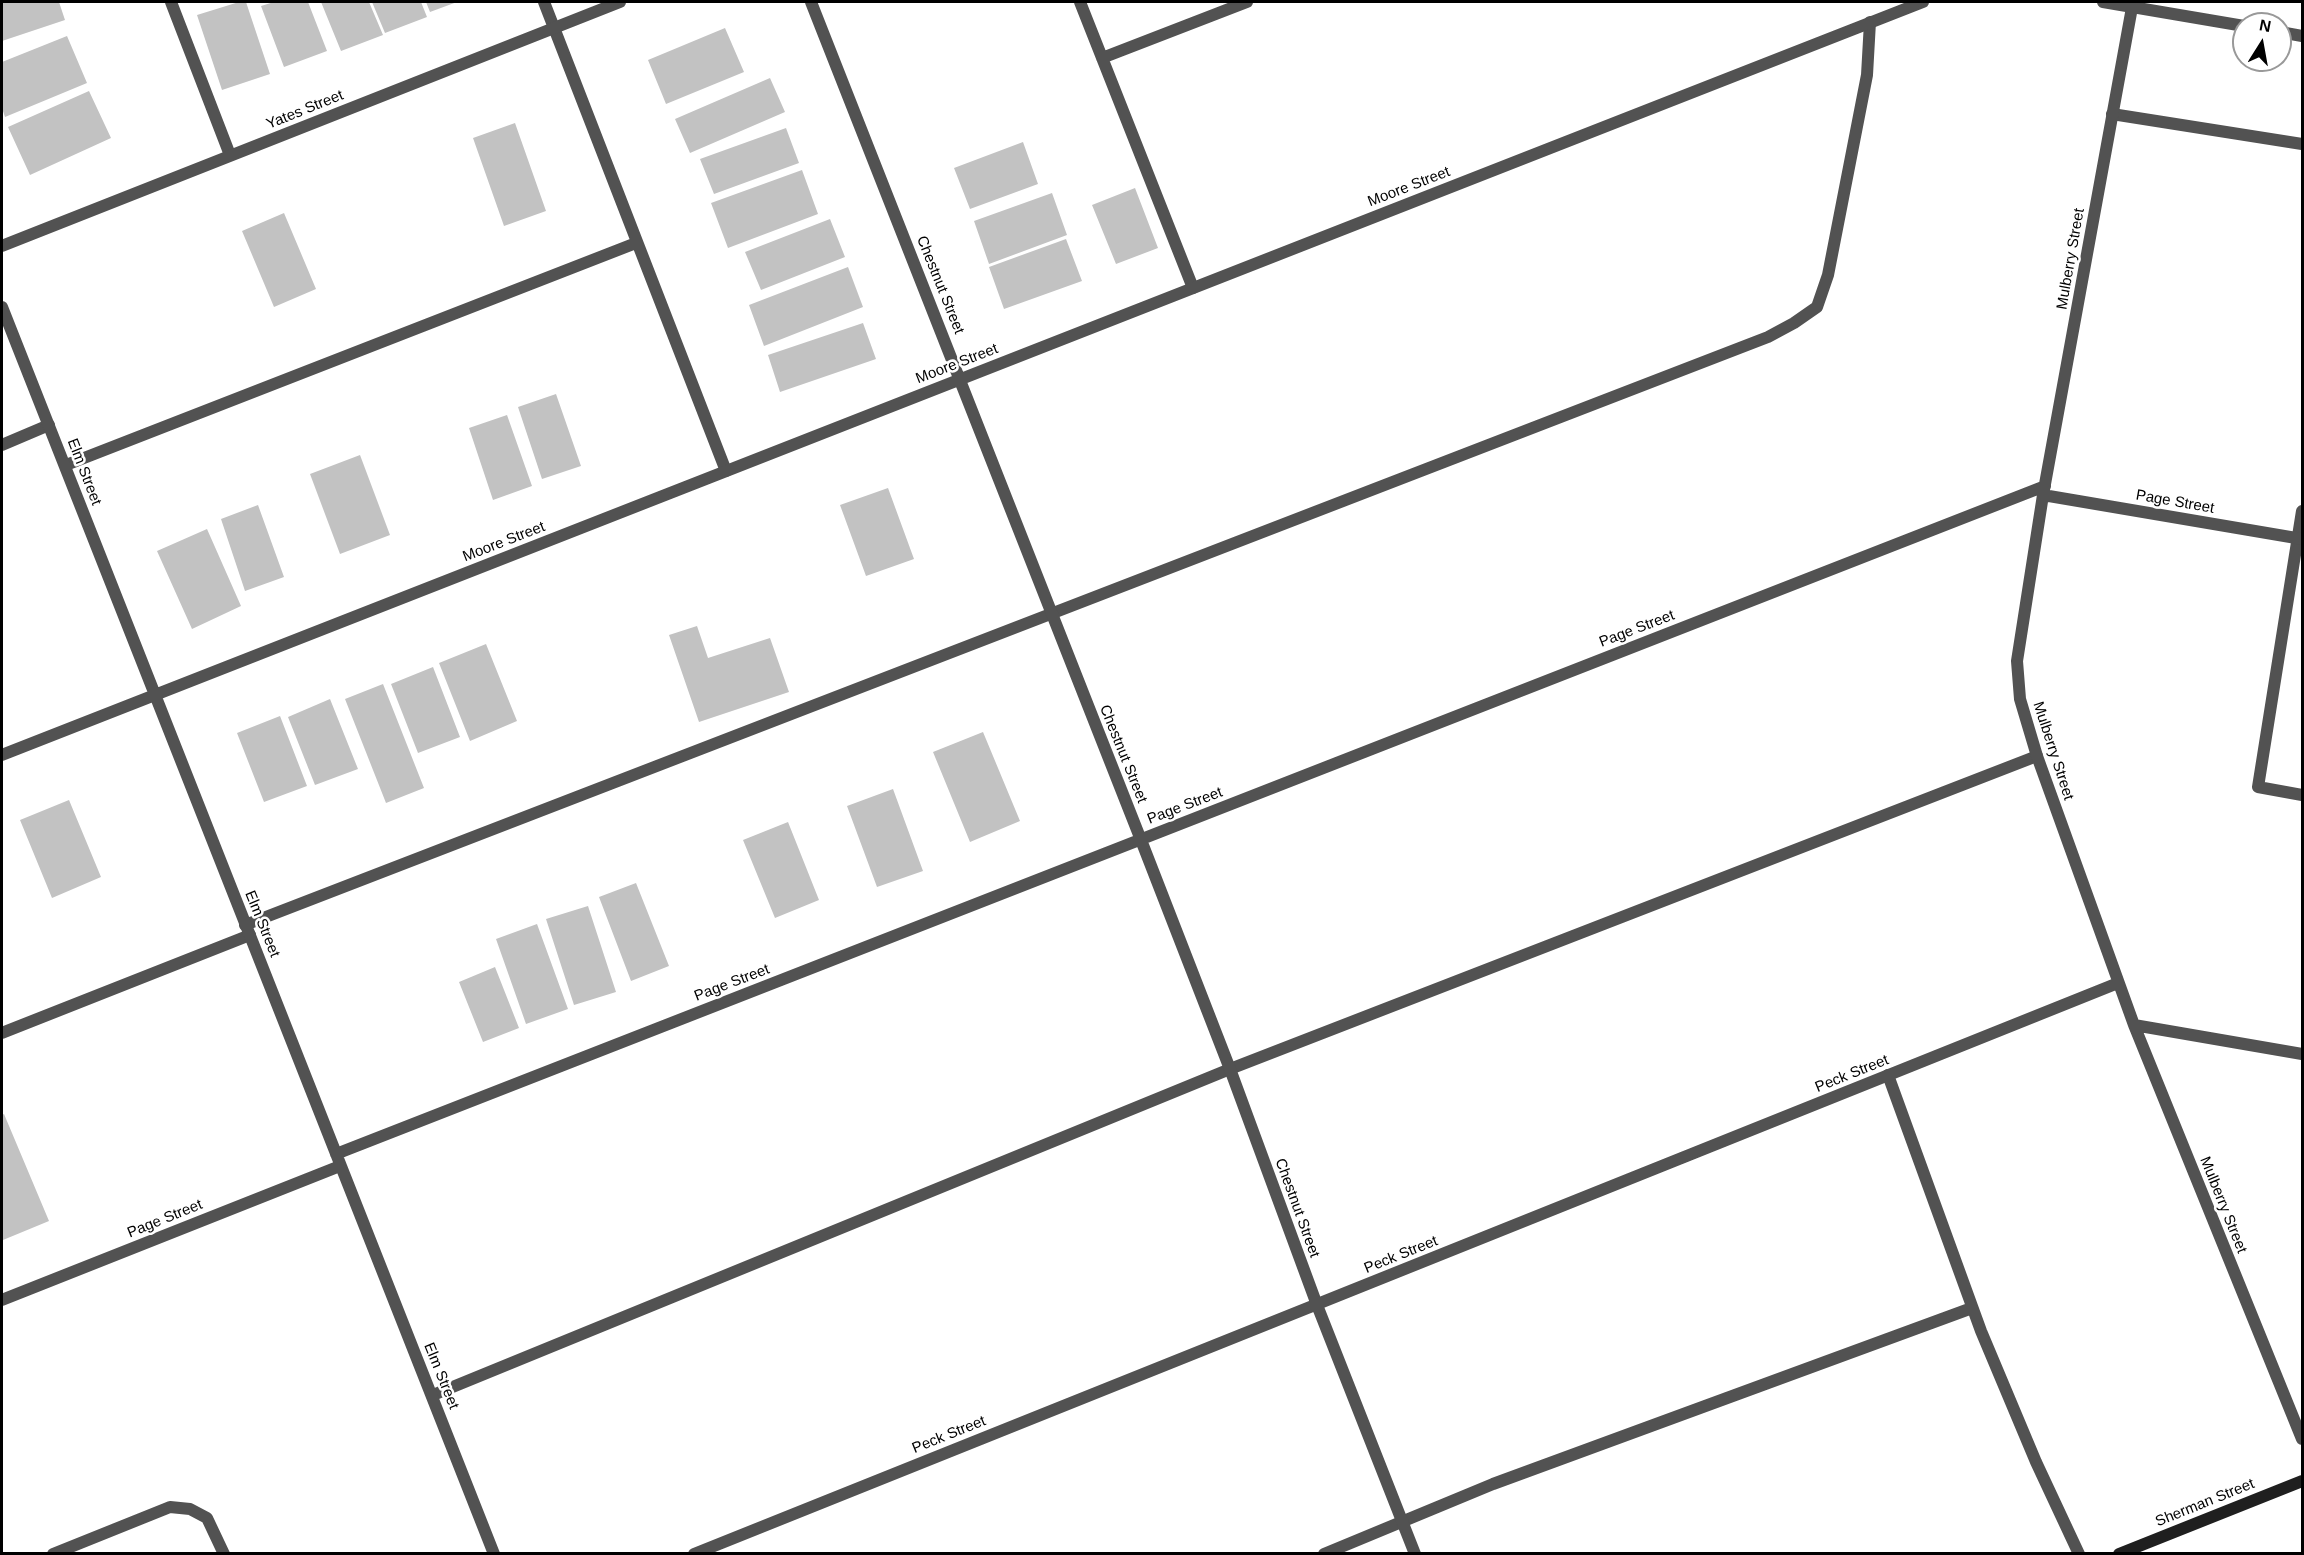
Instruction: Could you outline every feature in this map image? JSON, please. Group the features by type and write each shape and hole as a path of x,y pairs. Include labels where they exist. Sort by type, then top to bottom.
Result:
{"street":[{"path":"171,2 230,156"},
{"path":"544,2 726,471"},
{"name":"Yates Street","path":"2,246 620,2"},
{"name":"Chestnut Street","path":"811,2 1141,840 1230,1069 1317,1305 1415,1554"},
{"path":"1080,2 1193,288"},
{"path":"1102,58 1247,2"},
{"name":"Moore Street","path":"2,755 1923,2"},
{"path":"2103,2 2132,4 2232,24"},
{"name":"Mulberry Street","path":"2132,4 2044,490 2017,661 2020,699 2037,756 2134,1025 2302,1439"},
{"path":"2,1034 248,930 1050,612 1768,337 1794,323 1817,308 1828,275 1867,75 1870,22"},
{"path":"2112,114 2302,144"},
{"path":"66,465 636,243"},
{"name":"Elm Street","path":"2,307 494,1554"},
{"path":"2,446 49,425"},
{"name":"Page Street","path":"2,1300 338,1160 1141,840 2044,490 2300,539"},
{"path":"2302,511 2300,539 2258,787 2302,795"},
{"path":"433,1395 1230,1069 2037,756"},
{"name":"Peck Street","path":"694,1554 2118,983"},
{"path":"2134,1025 2302,1054"},
{"path":"1888,1075 1972,1308 2036,1462 2079,1554"},
{"path":"1324,1554 1492,1484 1972,1308"},
{"name":"Sherman Street","path":"2119,1554 2302,1480"},
{"path":"53,1554 170,1507 190,1509 207,1518 224,1554"}],"building":[{"path":"2,2 59,2 65,20 2,41"},
{"path":"246,2 270,74 222,90 197,15"},
{"path":"274,2 308,2 327,51 284,67 261,6"},
{"path":"321,2 369,2 383,35 341,51"},
{"path":"372,2 421,2 427,17 385,33"},
{"path":"426,2 457,2 430,12"},
{"path":"725,28 744,72 666,104 648,60"},
{"path":"67,36 87,83 5,117 2,108 2,62"},
{"path":"770,78 785,112 690,153 675,119"},
{"path":"89,91 111,138 30,175 8,127"},
{"path":"515,123 546,211 504,226 473,138"},
{"path":"786,128 799,163 714,194 700,159"},
{"path":"1023,142 1038,184 970,209 954,168"},
{"path":"802,170 818,214 728,248 711,203"},
{"path":"1135,188 1158,248 1116,264 1092,205"},
{"path":"1052,193 1067,235 989,264 974,221"},
{"path":"284,213 316,289 274,307 242,231"},
{"path":"830,219 845,257 761,290 745,252"},
{"path":"1066,239 1082,281 1004,309 989,267"},
{"path":"848,267 863,307 764,346 749,305"},
{"path":"863,323 876,359 780,392 768,355"},
{"path":"556,394 581,466 542,479 518,407"},
{"path":"507,415 532,486 493,500 469,428"},
{"path":"360,455 390,535 340,554 310,474"},
{"path":"888,488 914,559 866,576 840,505"},
{"path":"258,505 284,577 245,591 221,519"},
{"path":"207,529 241,606 192,629 157,551"},
{"path":"697,626 708,658 770,638 789,692 699,722 669,635"},
{"path":"486,644 517,721 470,741 439,663"},
{"path":"433,667 460,737 418,753 391,684"},
{"path":"383,684 424,788 386,803 345,699"},
{"path":"330,699 358,769 315,785 288,717"},
{"path":"280,716 307,786 264,802 237,733"},
{"path":"983,732 1020,821 970,842 933,752"},
{"path":"893,789 923,871 877,887 847,806"},
{"path":"69,800 101,877 52,898 20,820"},
{"path":"788,822 819,900 775,918 743,840"},
{"path":"636,883 669,966 631,981 599,897"},
{"path":"588,906 616,992 574,1005 546,919"},
{"path":"537,924 568,1009 526,1024 496,939"},
{"path":"495,967 519,1028 483,1042 459,982"},
{"path":"4,1114 49,1221 3,1240 2,1115"}]}
